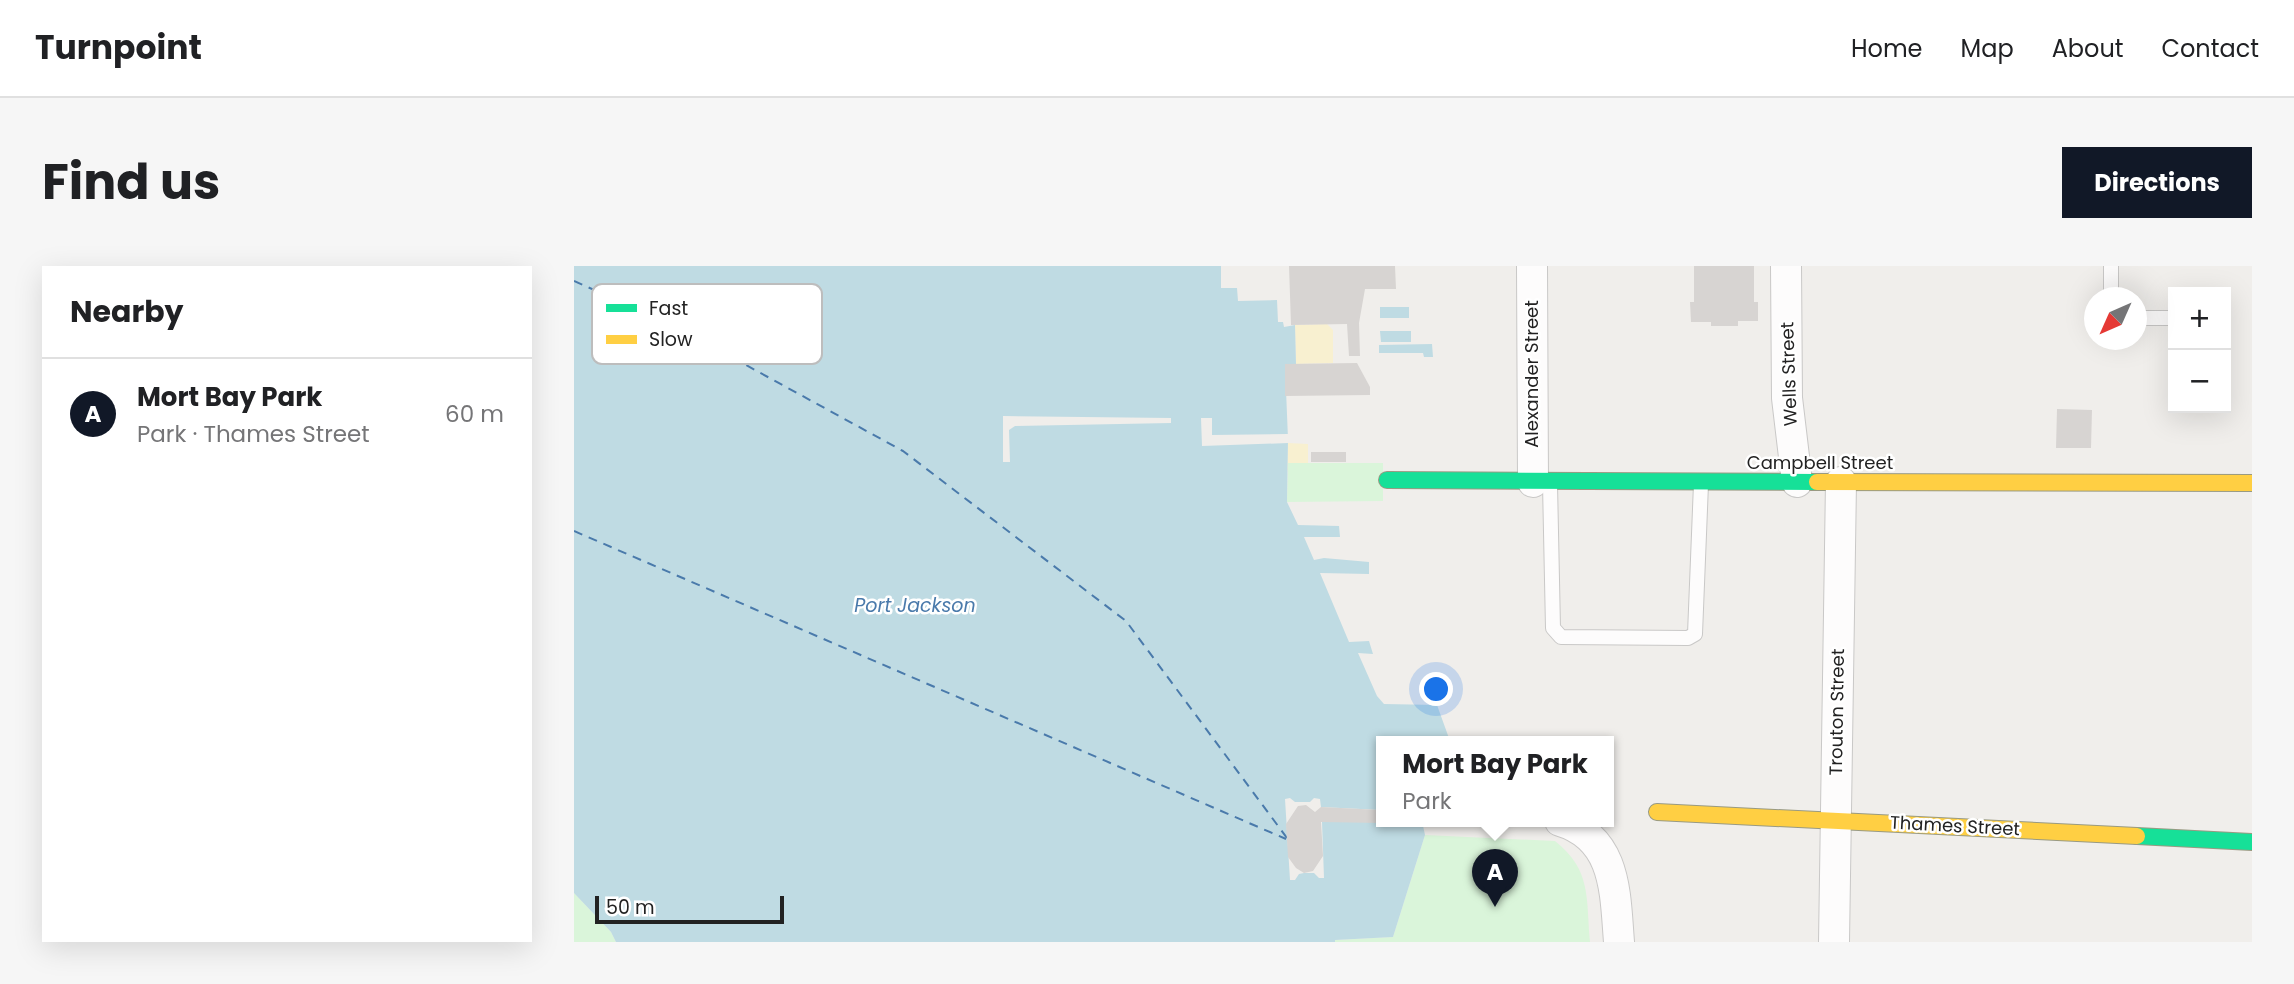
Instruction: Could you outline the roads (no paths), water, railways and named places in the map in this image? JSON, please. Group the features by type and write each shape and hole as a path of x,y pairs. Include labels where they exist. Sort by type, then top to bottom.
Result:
{"street":[{"name":"Alexander Street","path":"1532,266 1541,482"},
{"name":"Wells Street","path":"1786,266 1787,398 1797,482"},
{"name":"Campbell Street","path":"1387,480 2252,483"},
{"name":"Trouton Street","path":"1834,942 1841,482"},
{"name":"Thames Street","path":"1657,812 2252,842"},
{"path":"1572,827 1594,842 1609,864 1614,881 1619,942"}],"lane":[{"path":"2111,266 2111,287"},
{"path":"2147,318 2168,317"},
{"path":"1541,482 1553,628 1561,637 1688,638 1695,634 1701,483"}],"water":[{"name":"Port Jackson","path":"574,266 1221,266 1221,288 1237,288 1238,301 1277,300 1278,322 1283,322 1284,327 1295,325 1296,364 1285,365 1287,502 1298,525 1339,526 1340,537 1304,537 1314,560 1324,558 1369,562 1369,574 1320,573 1349,642 1369,641 1373,654 1358,653 1377,696 1384,704 1437,705 1448,736 1376,736 1376,827 1423,827 1425,835 1393,937 1335,942 616,942 611,932 574,893"},
{"path":"1380,307 1409,307 1409,318 1380,318"},
{"path":"1380,331 1411,331 1411,342 1381,342"},
{"path":"1432,344 1433,357 1424,357 1423,353 1379,353 1379,345"}],"place":[{"name":"Mort Bay Park","path":"1495,907"}]}
